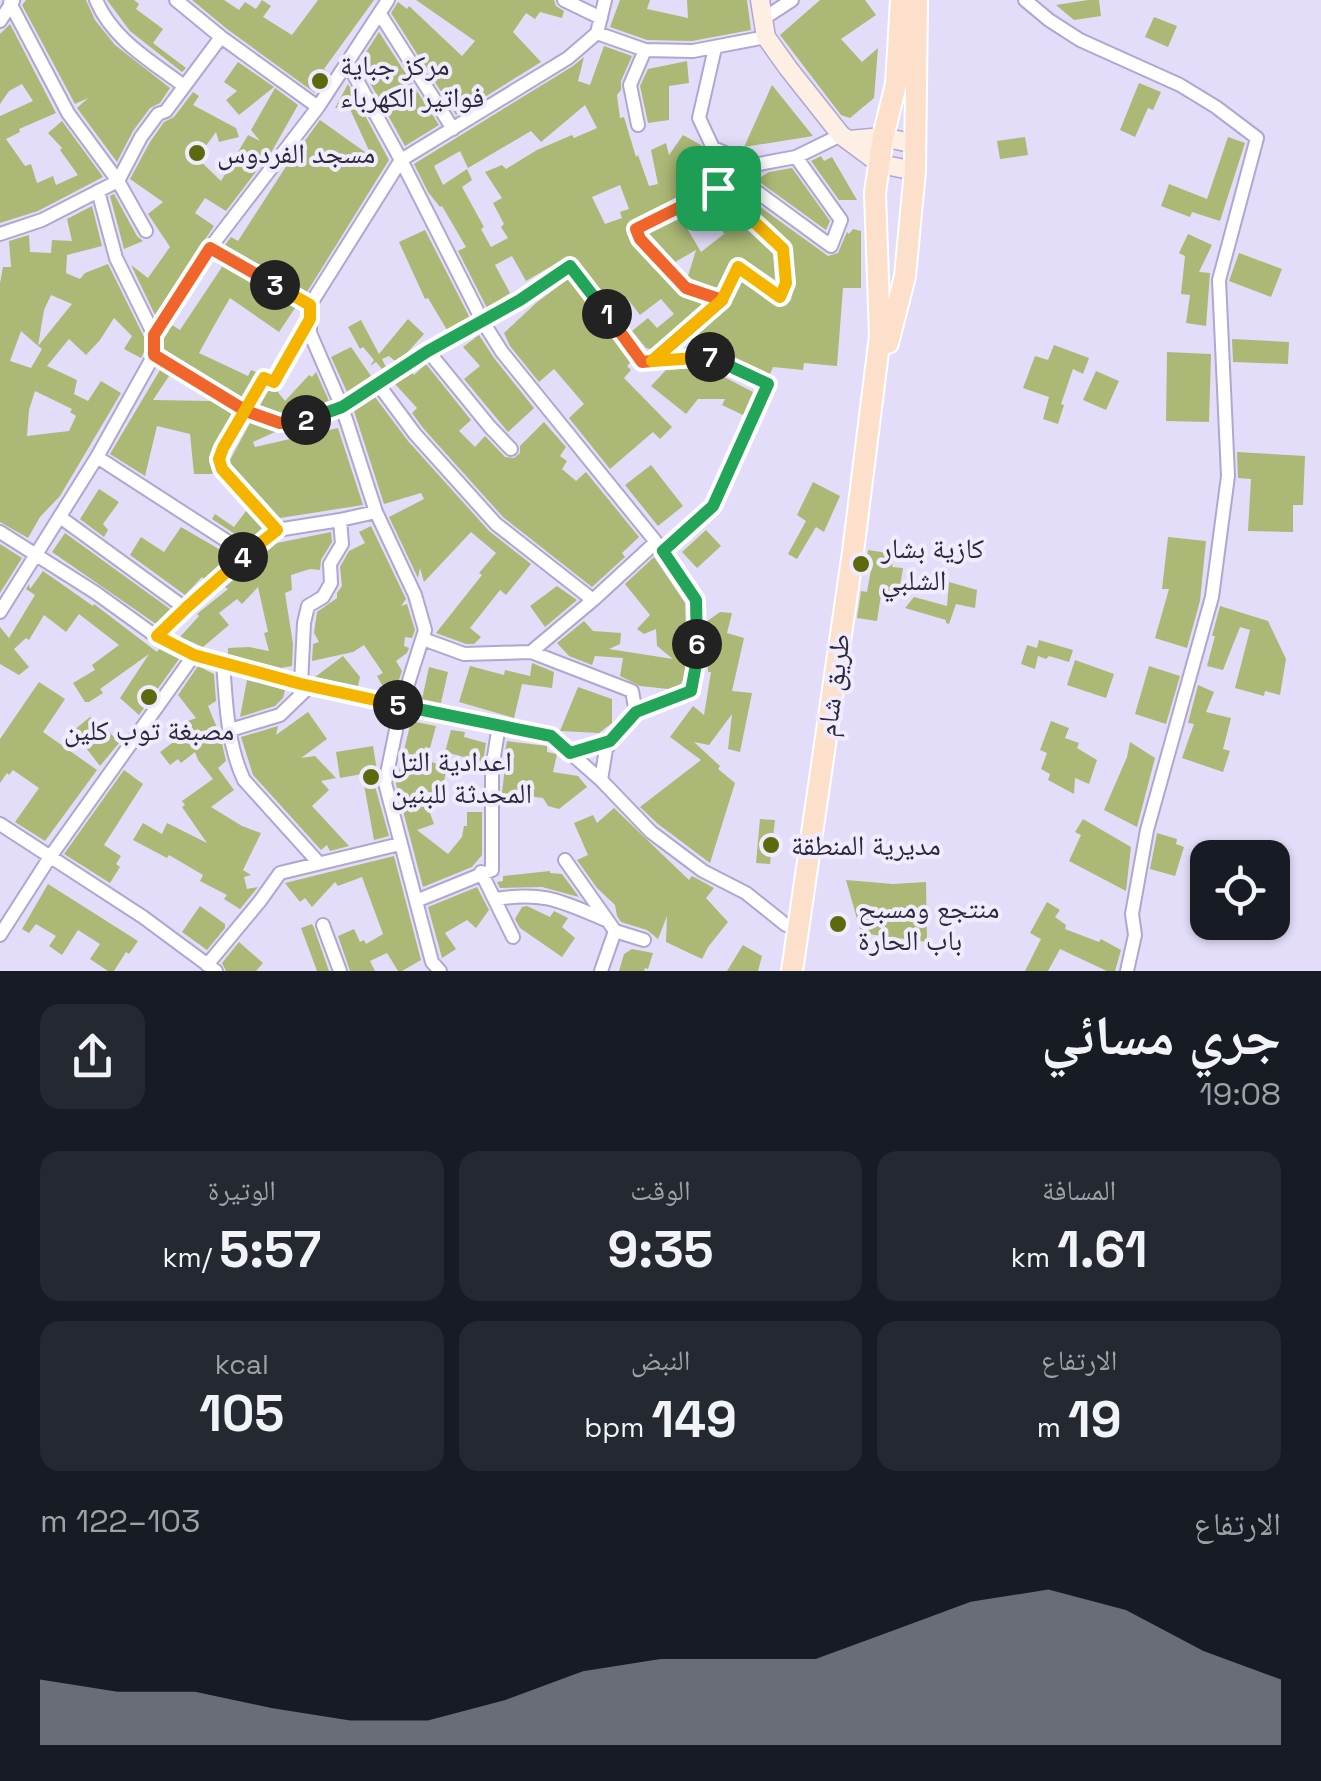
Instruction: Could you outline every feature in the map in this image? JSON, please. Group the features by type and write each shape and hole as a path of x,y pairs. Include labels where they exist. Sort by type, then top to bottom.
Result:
{"main road":[{"path":"873,398 880,336 876,193 883,137 896,84 901,0"},
{"path":"873,398 906,276 915,170 917,0"},
{"path":"763,19 788,68 845,137 880,164 915,170"},
{"path":"845,137 883,137 915,144"},
{"name":"طريق شام","path":"792,971 873,398"}],"street":[{"path":"96,0 120,38 184,86"},
{"path":"176,0 221,38 318,107"},
{"path":"154,335 210,248 318,107 388,0"},
{"path":"564,0 600,18"},
{"path":"277,530 222,469 219,459 264,378 274,382 310,312 402,160 568,58 596,34 606,0"},
{"path":"596,34 645,50 694,52 715,48 792,0"},
{"path":"1025,0 1080,40 1180,85 1257,138 1219,280 1228,476 1212,598 1147,830 1132,914 1134,935 1127,971"},
{"path":"0,21 12,2"},
{"path":"12,2 68,113 118,181 146,231"},
{"path":"380,14 453,129"},
{"path":"0,234 42,220 118,181 158,114 166,111 221,38"},
{"path":"715,48 699,118 714,148 754,166"},
{"path":"638,125 630,84 645,50"},
{"path":"348,64 502,352 659,546 696,600 697,659 691,691 636,712 610,741 570,753"},
{"path":"722,300 686,288 640,239 636,229 738,178 754,166 796,157 845,137"},
{"path":"738,178 831,246 841,220 796,157"},
{"path":"652,361 722,300 738,267 780,297 786,283 783,249 718,188"},
{"path":"0,612 98,457 154,355 154,335 116,258 98,191"},
{"path":"210,248 310,312"},
{"path":"154,355 246,411 280,423 305,420 342,407 570,266 642,362 712,357 768,384 713,506 531,652"},
{"path":"310,312 310,333 342,407 376,512 416,595 425,630 402,706 385,783 432,962 440,971"},
{"path":"428,351 511,449"},
{"path":"378,384 415,434 496,524 593,600"},
{"path":"98,457 246,554"},
{"path":"157,636 277,530 376,512"},
{"path":"60,516 186,608"},
{"path":"230,730 280,715 306,685 304,623 308,606 323,597 332,583 330,564 342,544 340,520"},
{"path":"0,532 157,636 194,655 306,685 551,736 652,832 786,924"},
{"path":"423,639 464,654 531,652 632,691 636,712 606,750 601,780"},
{"path":"0,935 50,857 194,655"},
{"path":"223,662 230,730 239,770 318,862"},
{"path":"416,901 492,870 492,769 499,726"},
{"path":"0,824 143,917 210,968 280,873 400,844"},
{"path":"566,860 612,926 601,971"},
{"path":"481,872 513,937"},
{"path":"496,898 552,898 644,940"},
{"path":"323,926 340,971"}],"building":[{"path":"26,0 86,0 95,20 115,45 170,88 133,131 117,162 77,108 88,98 75,104 22,5"},
{"path":"107,0 134,0 139,4 136,9 163,29 153,43 186,68 182,72 130,31"},
{"path":"192,0 224,0 239,10 245,2 256,9 262,0 271,6 263,17 292,35 318,0 374,0 324,69 328,72 315,93"},
{"path":"416,0 554,0 564,11 562,18 540,12 535,19 526,13 513,32 541,62 456,115 391,13 398,2 407,9 409,6 462,56 475,41"},
{"path":"620,0 650,0 647,9 688,18 687,0 747,0 751,30 692,41 647,40 610,27"},
{"path":"820,0 865,0 876,15 841,39 862,62 878,48 874,98 850,118 841,115 780,35"},
{"path":"1099,0 1101,16 1074,20 1056,5"},
{"path":"1154,17 1177,26 1168,47 1145,37"},
{"path":"10,24 56,113 6,139 25,166 31,164 37,183 53,176 56,185 78,175 48,133 62,121 103,177 38,211 0,223 0,116 33,101 22,84 9,91 0,104 0,34"},
{"path":"379,32 439,125 405,146 359,63"},
{"path":"604,46 632,56 617,95 620,118 624,117 649,186 658,184 651,150 666,143 669,155 683,135 701,145 709,157 735,168 627,224 633,245 679,295 702,304 651,349 632,331 648,318 657,328 674,314 661,299 640,315 627,298 614,307 573,257 526,281 512,256 495,265 510,293 487,308 458,251 466,247 442,206 428,192 414,164 584,57 578,81 590,85","holes":["585,105 597,128 537,150 506,169 502,165 485,172 502,198 493,203 508,238 491,247 462,187 472,180 467,169 443,185 434,166 460,151 468,168 531,131 541,142","620,185 629,209 620,212 622,218 605,224 592,197"]},
{"path":"687,61 689,83 669,86 669,120 648,123 640,86 648,69"},
{"path":"238,62 274,87 239,115 226,100 237,91 224,82"},
{"path":"1139,83 1161,92 1153,110 1148,108 1135,137 1120,130"},
{"path":"348,84 389,160 307,292 225,245 231,237 238,241 320,120 372,157 349,107 335,108"},
{"path":"772,85 813,136 744,147"},
{"path":"275,88 298,105 272,151 226,211 205,198 195,213 214,226 155,315 131,265 148,278 170,247 148,214 163,202 130,179 164,122 174,117 193,92 199,96 193,105 236,128 239,137 219,142 216,132 197,158 221,181 248,135 260,141 251,130"},
{"path":"1025,137 1028,155 1000,159 997,141"},
{"path":"1228,137 1245,143 1220,221 1192,212 1190,217 1161,206 1169,184 1207,199"},
{"path":"821,156 824,161 832,157 857,200 839,200 811,161"},
{"path":"792,168 830,221 826,230 754,178"},
{"path":"737,190 828,256 838,253 847,232 861,231 861,288 843,288 837,366 804,363 803,370 773,367 770,374 715,348 691,348 694,338 729,307 742,282 779,307 791,300 795,283 791,243"},
{"path":"114,194 143,241 124,249 110,196"},
{"path":"716,200 773,254 775,280 737,257 729,263 717,288 692,279 688,276 696,250 675,262 649,233 681,218 701,252 724,234 710,203"},
{"path":"92,206 102,246 67,255 66,273 80,279 108,264 144,337 144,352 141,358 124,349 132,336 114,318 86,355 69,339 47,366 77,380 74,394 88,401 101,381 121,393 60,496 40,517 28,538 0,522 0,283 3,267 11,267 9,241 29,235 30,252 51,253 52,240 72,241 67,219","holes":["51,295 72,304 38,346 44,310","21,331 42,349 31,368 10,361","35,391 72,409 70,412 76,416 69,431 27,436"]},
{"path":"425,230 470,318 447,330 428,298 425,299 399,242"},
{"path":"1188,234 1212,245 1199,272 1210,273 1206,326 1186,323 1190,295 1181,294 1185,256 1179,253"},
{"path":"1239,253 1282,269 1271,297 1229,281"},
{"path":"213,261 295,308 279,332 230,298 199,353 248,376 251,370 256,372 242,397 164,349 164,338 172,325 180,330 222,267"},
{"path":"568,279 631,362 627,366 631,370 624,378 672,427 660,439 653,432 610,469 569,418 584,404 554,369 539,382 504,333"},
{"path":"408,319 424,334 395,361 389,356 382,359 386,367 382,369 376,362 370,366 374,360 363,347 360,349 348,327 361,320 379,354"},
{"path":"479,335 534,408 508,432 464,379 480,366 463,347"},
{"path":"1232,339 1289,342 1288,364 1233,362"},
{"path":"1054,345 1089,358 1083,374 1073,369 1058,424 1043,419 1049,397 1023,388 1035,356 1048,360"},
{"path":"351,347 371,376 347,392 331,357"},
{"path":"1167,352 1211,354 1209,422 1166,421"},
{"path":"426,364 471,420 459,431 475,447 485,436 505,457 514,458 520,453 520,446 544,422 566,447 560,456 567,461 562,469 576,481 586,472 639,537 622,553 625,557 592,587 503,517 423,428 412,413 417,408 395,384"},
{"path":"705,367 753,392 743,415 722,405 725,399 698,399 686,414 651,386 666,370"},
{"path":"160,370 169,376 153,400 211,401 232,414 210,455 213,474 194,474 190,434 157,426 145,476 110,454"},
{"path":"1096,371 1119,381 1106,410 1083,400"},
{"path":"316,372 329,401 282,413 260,405 268,391 277,391 285,401"},
{"path":"375,397 408,441 489,531 531,564 506,595 500,590 470,628 481,637 474,644 436,633 496,553 471,532 424,582 420,568 418,578 389,517 424,499 421,493 384,504 354,411"},
{"path":"250,423 275,432 253,442 255,447 338,428 363,505 280,518 231,464"},
{"path":"1237,452 1305,456 1303,505 1293,505 1293,532 1248,531 1251,479 1238,478"},
{"path":"651,465 683,506 658,526 625,485"},
{"path":"813,482 840,496 824,532 816,527 797,559 788,554 806,521 797,515"},
{"path":"99,489 119,502 103,524 108,530 104,537 80,519"},
{"path":"246,511 262,528 247,542 212,519 215,514 234,527"},
{"path":"371,526 406,599 401,606 407,604 415,630 412,638 405,637 404,646 409,648 396,661 402,671 396,689 390,692 386,692 377,676 383,673 364,645 353,652 312,661 313,644 319,642 314,633 317,612 337,598 342,586 340,567 349,551 365,543 359,532"},
{"path":"181,527 231,556 185,595 130,555 141,537 164,552"},
{"path":"706,530 721,546 697,568 682,552"},
{"path":"331,532 332,542 321,560 320,570 291,575 292,590 285,593 293,644 292,666 281,668 228,654 228,648 269,651 258,587 242,604 237,599 219,613 229,625 203,647 180,637 197,614 277,543"},
{"path":"65,533 170,609 156,624 52,552"},
{"path":"1168,537 1206,541 1200,601 1187,648 1155,638 1169,589 1162,589"},
{"path":"0,544 22,558 0,593"},
{"path":"868,550 894,554 892,567 903,568 900,586 892,585 890,597 881,595 877,621 857,618 861,591 867,592 872,564 866,563"},
{"path":"654,557 685,603 687,658 683,680 668,689 640,686 620,676 623,658 595,656 592,665 569,656 557,643 584,621 593,631 621,633 620,644 609,649 673,659 657,646 656,629 644,634 637,629 650,615 625,584"},
{"path":"43,571 157,652 159,649 179,659 139,715 120,698 149,654 100,689 103,693 89,702 85,702 73,683 95,670 92,665 119,645 79,614 66,632 44,615 29,640 26,638 14,649 29,667 19,675 0,664 0,627 9,638 35,595 26,589"},
{"path":"949,582 977,590 975,608 956,604 949,624 905,608 914,597 947,606"},
{"path":"557,586 577,600 545,627 530,606"},
{"path":"1220,606 1268,621 1286,659 1280,695 1265,691 1264,696 1235,688 1250,630 1240,627 1223,670 1207,666"},
{"path":"720,612 732,613 727,633 744,638 732,691 752,693 740,752 728,749 732,714 709,745 694,742 735,783 710,863 640,807 701,760 670,737 693,706 704,715 711,672 706,622"},
{"path":"1039,640 1073,650 1069,662 1038,656 1035,669 1021,664 1027,645 1037,648"},
{"path":"343,656 360,677 358,686 315,677"},
{"path":"1075,660 1114,674 1106,698 1067,685"},
{"path":"532,663 554,672 552,688 522,684 514,718 459,702 470,666 504,675 505,670 530,676"},
{"path":"198,666 214,674 216,701 208,706 226,761 218,768 234,790 211,807 261,833 243,870 251,875 244,877 247,889 258,887 240,909 224,899 227,895 200,881 203,875 133,840 143,823 162,834 167,823 207,843 182,807 182,801 213,779 195,752 181,763 178,759 170,765 160,752 187,732 183,723 196,718 178,695"},
{"path":"1149,666 1180,676 1166,724 1135,714"},
{"path":"429,667 448,672 441,703 422,699"},
{"path":"247,680 285,690 283,698 275,706 240,717"},
{"path":"39,682 65,699 43,732 97,770 45,841 15,822 39,788 13,770 0,783 0,739"},
{"path":"1198,685 1214,692 1206,712 1231,718 1223,749 1230,751 1223,772 1182,758 1194,724 1188,723"},
{"path":"578,687 612,699 612,723 599,733 560,731"},
{"path":"308,712 327,739 301,758 315,756 336,778 321,781 329,790 312,806 349,846 330,851 327,845 321,850 253,775 241,737 278,726 276,735"},
{"path":"90,717 119,743 100,766 73,731"},
{"path":"411,721 436,726 430,748 425,747 422,758 447,768 441,794 422,791 434,824 417,830 448,854 467,826 467,812 482,812 482,855 472,867 423,887 396,784"},
{"path":"1051,721 1069,728 1065,738 1079,743 1077,748 1097,760 1089,784 1075,778 1074,794 1048,780 1050,774 1041,769 1047,753 1040,750"},
{"path":"451,730 486,743 483,762 445,752"},
{"path":"507,741 547,746 547,752 557,754 553,772 578,776 587,787 559,809 548,806 543,798 502,793"},
{"path":"1130,742 1155,758 1137,827 1104,810"},
{"path":"373,746 375,786 389,836 374,840 362,774 340,778 336,752"},
{"path":"124,770 143,784 104,845 121,856 116,864 120,867 110,883 64,854"},
{"path":"614,808 689,880 692,876 714,888 706,898 728,922 702,959 666,942 667,916 658,939 647,930 621,922 615,905 577,860 588,855 574,823 593,815 597,823"},
{"path":"760,819 775,820 770,864 756,863"},
{"path":"1083,819 1131,847 1126,891 1069,861 1081,835 1075,832"},
{"path":"1157,833 1177,839 1176,844 1184,847 1175,876 1150,869"},
{"path":"394,856 421,960 398,971 387,953 370,961 375,971 350,971 338,936 354,929 360,942 364,940 366,944 383,934 362,877 338,886 335,882 312,907 305,898 300,902 285,883"},
{"path":"550,871 562,874 579,897 542,887 500,888 497,882 503,881 503,876"},
{"path":"846,880 926,882 927,942 861,933"},
{"path":"48,884 138,941 114,971 90,959 100,944 78,930 62,955 49,946 56,936 36,924 29,933 22,929"},
{"path":"477,887 489,910 476,928 467,920 445,933 456,949 442,958 428,907"},
{"path":"1047,902 1060,910 1055,917 1066,925 1065,929 1099,942 1101,939 1121,950 1115,971 1060,949 1048,971 1025,971 1041,939 1030,933"},
{"path":"200,906 225,924 207,950 182,932"},
{"path":"527,906 550,917 554,911 568,918 562,927 575,938 562,957 520,928 515,919"},
{"path":"312,924 329,971 317,971 301,928"},
{"path":"239,942 263,963 256,971 226,971 222,963"},
{"path":"743,945 762,956 758,971 727,971"},
{"path":"632,949 653,953 648,969 619,971 624,954"}],"place":[{"name":"مركز جباية فواتير الكهرباء","path":"320,81"},
{"name":"مسجد الفردوس","path":"197,153"},
{"name":"كازية بشار الشلبي","path":"861,564"},
{"name":"مصبغة توب كلين","path":"149,697"},
{"name":"اعدادية التل المحدثة للبنين","path":"371,777"},
{"name":"مديرية المنطقة","path":"771,845"},
{"name":"منتجع ومسبح باب الحارة","path":"838,924"}],"route":[{"path":"718,188 636,229 640,239 686,288 722,300 652,361 642,362 570,266 342,407 305,420 280,423 246,411 154,355 154,335 210,248 310,305 310,319 274,382 264,378 246,411 223,448 219,459 222,469 277,530 157,636 194,655 301,684 551,736 570,753 610,741 636,712 691,691 697,659 696,600 663,551 713,506 768,384 712,357 652,361 722,300 738,267 780,297 786,283 783,249 718,188"}]}
